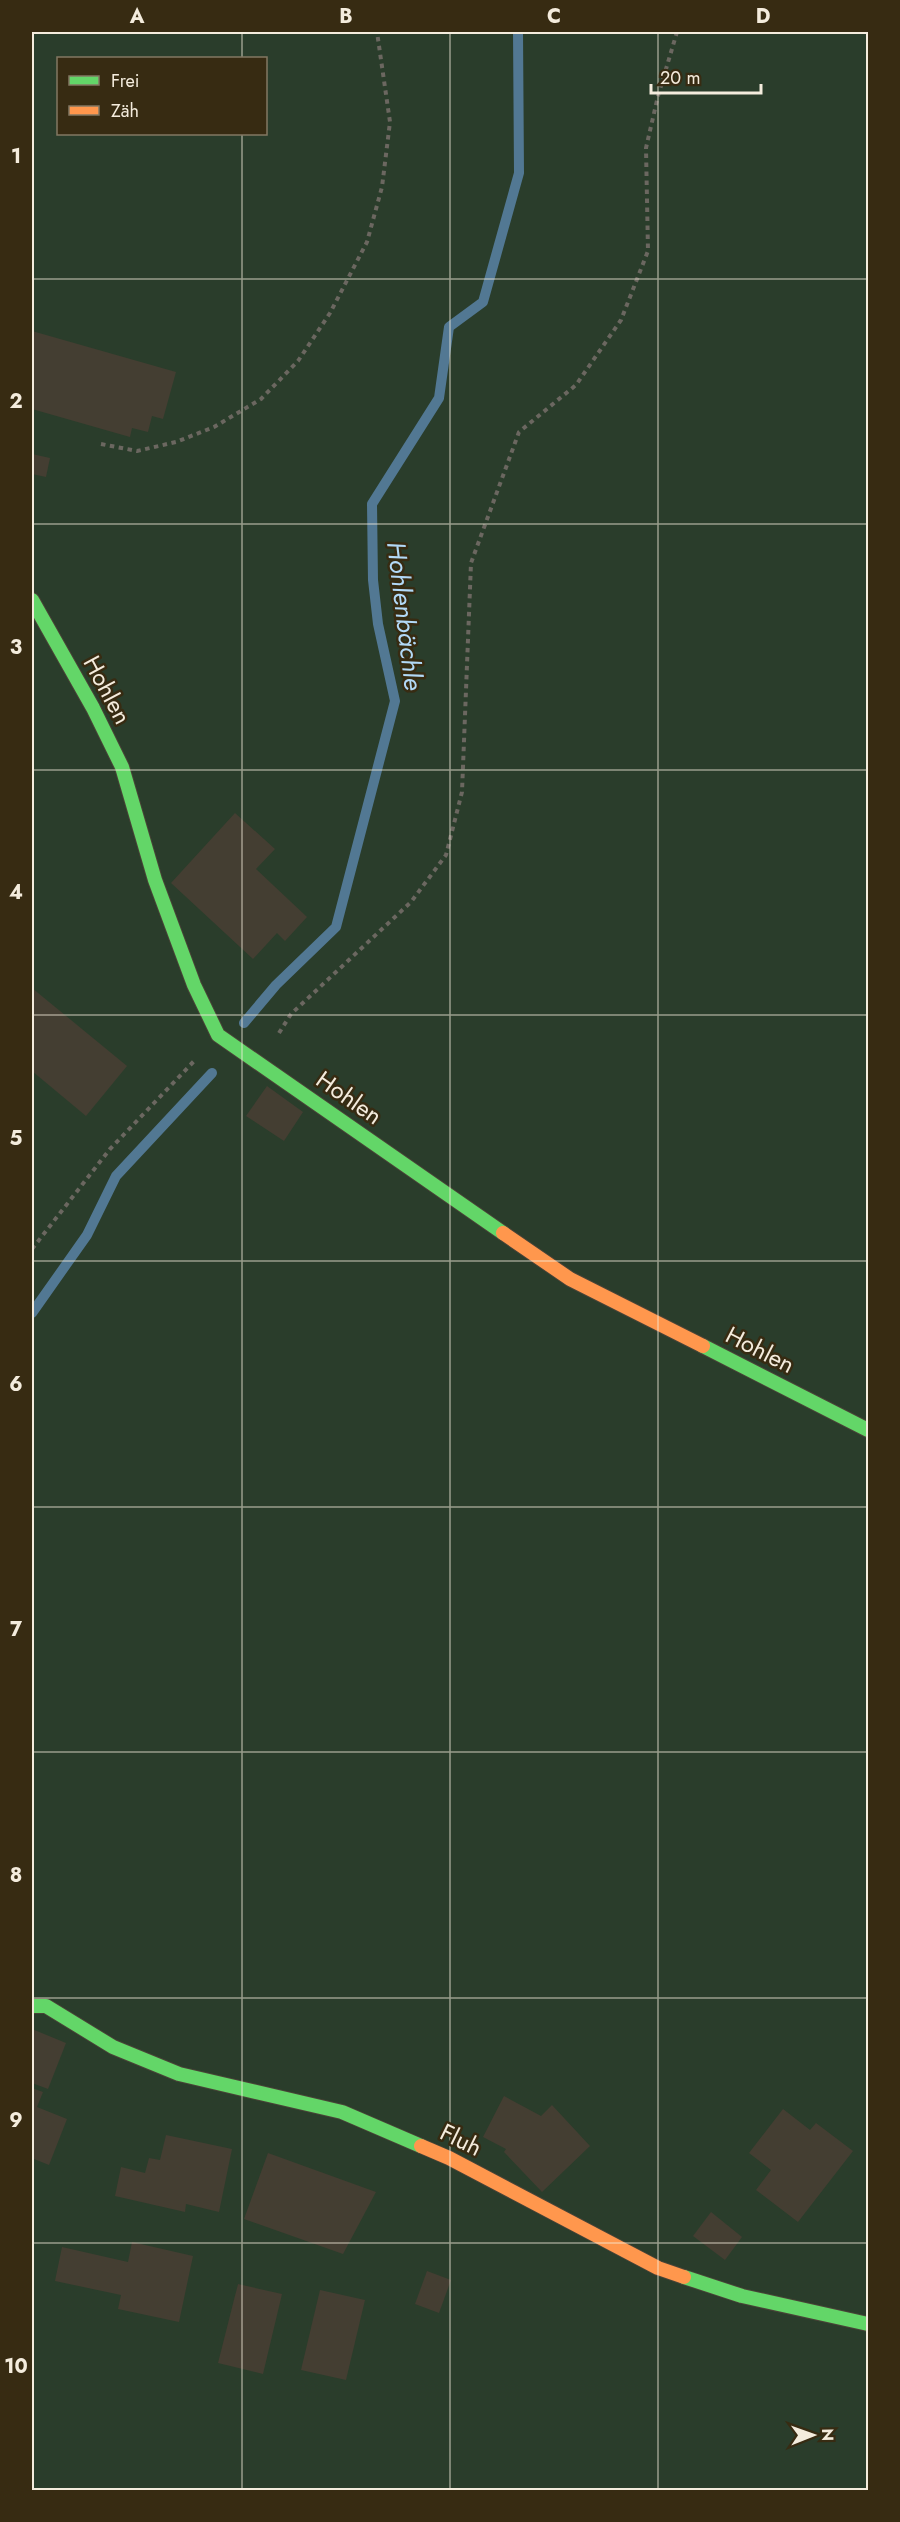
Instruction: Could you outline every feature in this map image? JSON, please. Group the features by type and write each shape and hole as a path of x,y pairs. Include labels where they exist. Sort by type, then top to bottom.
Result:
{"street":[{"name":"Hohlen","path":"32,600 93,708 122,767 155,880 194,985 218,1035 570,1279 868,1430"},
{"name":"Fluh","path":"32,2006 46,2006 113,2047 179,2074 342,2112 449,2158 658,2268 742,2296 868,2324"}],"path":[{"path":"101,444 137,451 176,442 214,427 261,399 298,361 330,313 367,242 382,187 390,122 377,32"},
{"path":"260,1063 291,1014 411,902 446,855 462,792 471,563 519,432 576,385 621,320 648,251 646,148 658,96 678,32"},
{"path":"32,1249 110,1149 218,1035"}],"green space":[{"path":"32,32 868,32 868,2490 32,2490"}],"building":[{"path":"32,331 176,372 163,419 152,416 148,432 132,428 130,437 32,409"},
{"path":"32,454 50,458 46,477 32,474"},
{"path":"235,813 275,849 256,869 307,917 285,941 277,933 253,959 171,883"},
{"path":"32,988 127,1066 86,1116 32,1071"},
{"path":"267,1086 303,1112 284,1141 246,1116"},
{"path":"32,2029 66,2043 48,2089 32,2083"},
{"path":"32,2088 43,2092 37,2107 67,2119 49,2165 34,2159 32,2166"},
{"path":"504,2096 541,2116 552,2105 590,2146 542,2192 504,2152 506,2149 483,2137"},
{"path":"783,2109 810,2130 816,2123 853,2151 798,2222 756,2190 771,2170 749,2153"},
{"path":"166,2135 232,2149 219,2212 186,2204 185,2212 115,2196 121,2167 145,2173 149,2158 160,2160"},
{"path":"268,2153 376,2192 343,2254 244,2219"},
{"path":"711,2212 742,2237 725,2260 693,2236"},
{"path":"132,2242 193,2256 179,2322 118,2309 121,2295 55,2281 62,2247 128,2262"},
{"path":"427,2271 451,2280 439,2313 415,2304"},
{"path":"238,2284 282,2294 263,2374 218,2363"},
{"path":"320,2290 365,2300 346,2380 301,2370"}],"waterway":[{"name":"Hohlenbächle","path":"244,1023 276,985 336,927 395,701 378,624 373,580 372,504 439,398 449,327 483,302 519,173 518,32"},
{"name":"Hohlenbächle","path":"32,1313 87,1235 116,1176 212,1073"}],"traffic: fast":[{"path":"32,600 93,708 122,767 155,880 194,985 218,1035 503,1233"},
{"path":"703,1346 868,1430"},
{"path":"32,2006 46,2006 113,2047 179,2074 342,2112 421,2146"},
{"path":"684,2277 742,2296 868,2324"}],"traffic: slow":[{"path":"503,1233 570,1279 703,1346"},
{"path":"421,2146 449,2158 658,2268 684,2277"}]}
